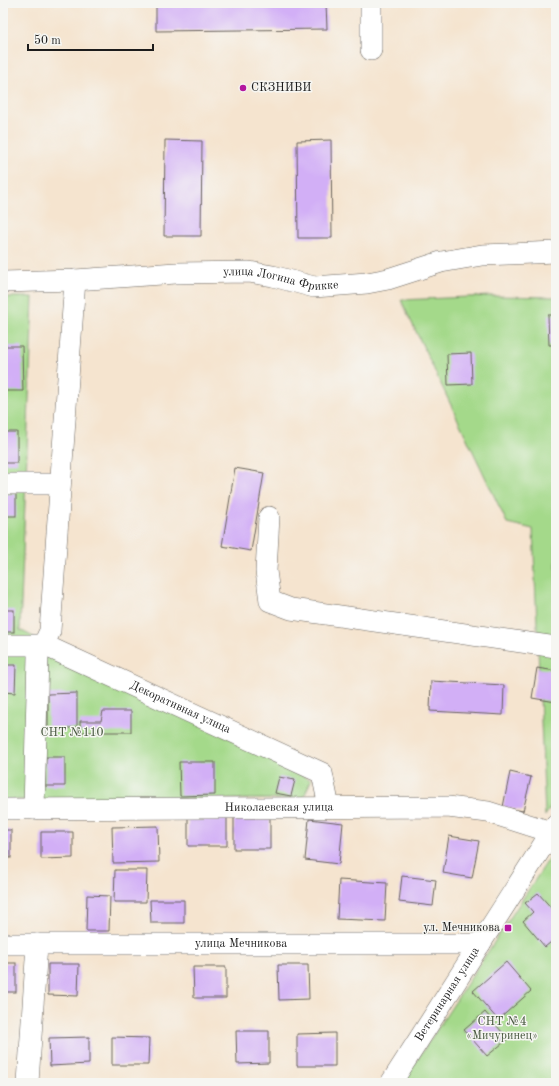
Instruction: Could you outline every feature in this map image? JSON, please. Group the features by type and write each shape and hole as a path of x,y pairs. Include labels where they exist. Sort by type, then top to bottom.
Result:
{"street":[{"path":"371,3 371,50"},
{"name":"улица Логина Фрикке","path":"3,282 75,280 176,273 249,272 273,276 314,287 367,283 388,279 441,262 482,255 556,252"},
{"path":"34,809 38,656 50,631 75,280"},
{"path":"3,484 60,484"},
{"path":"269,517 266,571 270,601 291,609 556,647"},
{"name":"Декоративная улица","path":"3,645 44,645 322,774 329,807"},
{"name":"Николаевская улица","path":"3,809 448,807 488,812 554,829"},
{"name":"Ветеринарная улица","path":"391,1083 554,829"},
{"name":"улица Мечникова","path":"3,944 480,944"},
{"path":"28,1083 37,944"}],"green space":[{"path":"491,296 556,297 556,798 545,816 533,529 507,523 401,300"},
{"name":"СНТ №110","path":"3,297 33,297 20,630 311,780 303,799 3,800"},
{"name":"СНТ №4 «Мичуринец»","path":"556,848 556,1083 402,1083"}],"building":[{"path":"156,3 326,3 327,29 156,31"},
{"path":"165,140 202,141 201,236 164,236"},
{"path":"331,140 332,238 298,238 297,141"},
{"path":"548,315 556,315 556,345 549,345"},
{"path":"3,346 22,346 23,391 3,391"},
{"path":"471,353 472,384 448,385 447,354"},
{"path":"3,432 17,432 17,463 3,463"},
{"path":"235,468 264,473 251,551 222,546"},
{"path":"3,494 16,494 16,516 3,516"},
{"path":"3,610 14,610 14,632 3,632"},
{"path":"3,665 16,665 15,693 3,692"},
{"path":"537,668 556,671 556,702 532,698"},
{"path":"431,681 504,685 503,715 430,711"},
{"path":"77,693 77,728 48,728 48,694"},
{"path":"103,711 131,711 131,732 80,732 80,721 101,721"},
{"path":"46,757 65,757 65,786 45,786"},
{"path":"179,762 215,762 215,795 180,796"},
{"path":"510,772 531,777 523,811 503,807"},
{"path":"279,777 295,780 291,796 275,793"},
{"path":"227,816 227,846 188,846 188,817"},
{"path":"234,818 270,818 270,849 234,849"},
{"path":"309,819 343,823 339,864 305,860"},
{"path":"158,826 159,862 113,863 112,827"},
{"path":"3,830 11,830 11,858 3,858"},
{"path":"41,832 73,832 73,858 41,859"},
{"path":"449,836 479,841 472,878 443,873"},
{"path":"115,870 147,870 146,902 114,902"},
{"path":"402,876 436,880 433,906 399,902"},
{"path":"339,880 387,883 385,921 337,919"},
{"path":"538,893 556,913 556,938 545,947 523,921 533,912 525,903"},
{"path":"87,895 110,896 109,931 86,931"},
{"path":"150,900 184,900 184,923 151,923"},
{"path":"506,962 531,991 498,1020 473,991"},
{"path":"3,963 16,963 16,992 3,992"},
{"path":"48,964 79,964 78,996 48,995"},
{"path":"278,965 308,965 309,999 279,1000"},
{"path":"193,967 226,967 226,998 194,998"},
{"path":"485,1012 508,1039 487,1056 464,1030"},
{"path":"236,1031 269,1031 269,1063 237,1064"},
{"path":"335,1033 335,1066 297,1066 297,1034"},
{"path":"89,1037 89,1064 50,1066 49,1038"},
{"path":"112,1037 149,1038 148,1065 112,1065"}],"place":[{"name":"СКЗНИВИ","path":"243,88"},
{"name":"ул. Мечникова","path":"508,928"}]}
